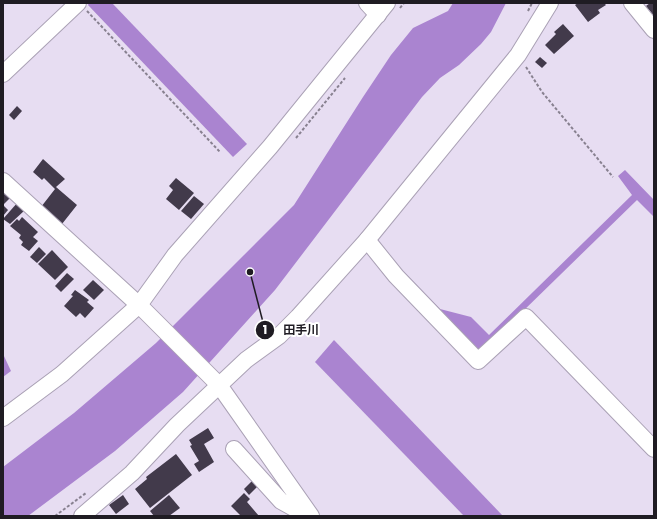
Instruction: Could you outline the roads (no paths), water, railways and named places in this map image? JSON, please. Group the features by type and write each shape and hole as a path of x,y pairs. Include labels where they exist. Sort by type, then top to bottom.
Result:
{"street":[{"path":"3,418 62,374 141,307 175,255 270,147 383,9 367,3"},
{"path":"82,516 132,473 215,382 279,336 366,240 518,55 550,3"},
{"path":"632,3 654,30"},
{"path":"3,74 82,6"},
{"path":"3,181 141,307 215,382 310,516"},
{"path":"366,240 396,276 478,361 526,317 654,449"},
{"path":"234,450 281,500 310,516"}],"place":[{"name":"田手川","path":"250,272"}]}
